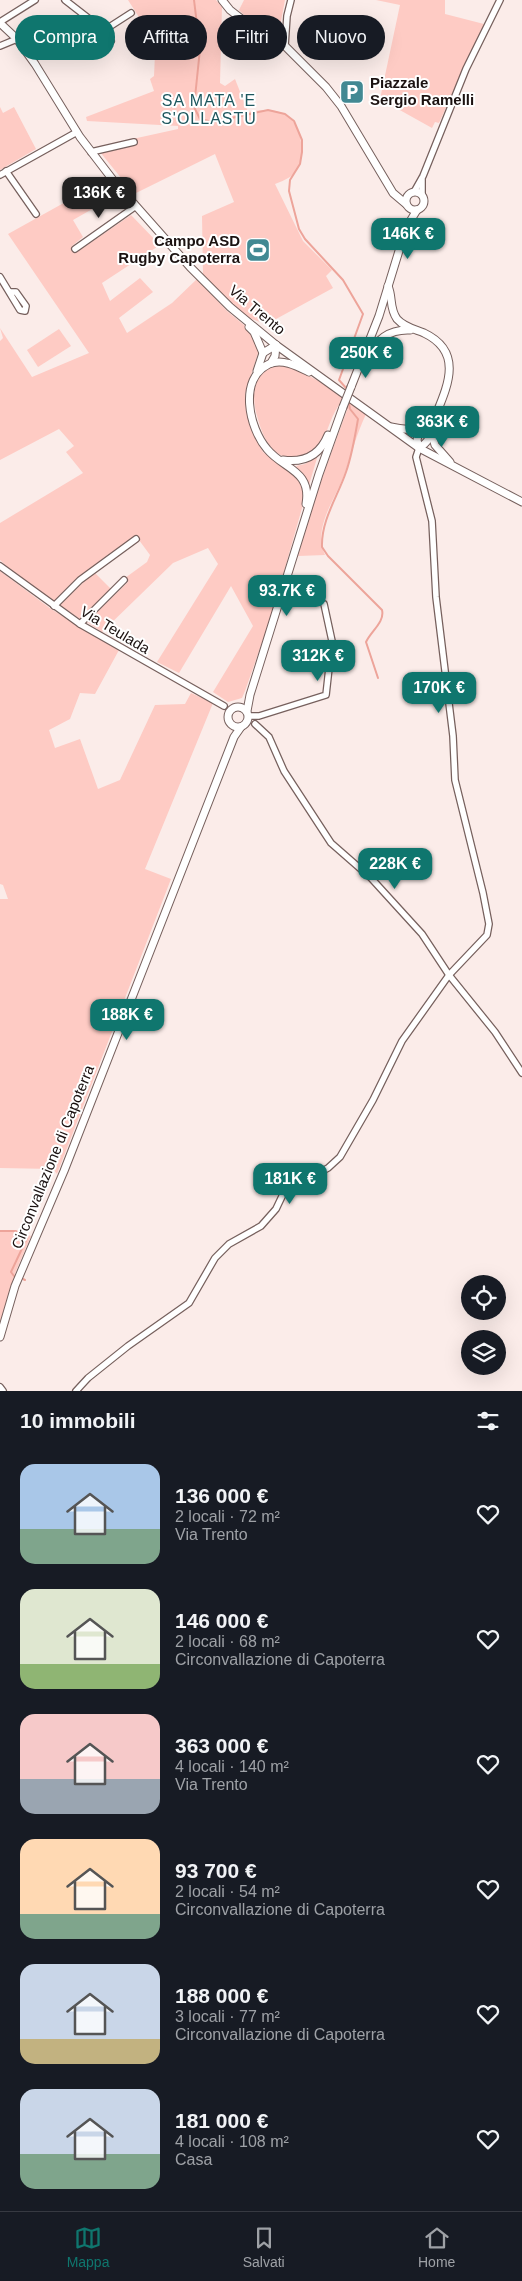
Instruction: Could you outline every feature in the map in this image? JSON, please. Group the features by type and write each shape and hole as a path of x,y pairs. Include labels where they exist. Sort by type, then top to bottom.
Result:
{"street":[{"path":"0,23 35,0"},
{"path":"65,0 83,15"},
{"path":"222,0 236,15"},
{"path":"287,16 291,0"},
{"path":"406,228 406,199 423,176 466,69 500,0"},
{"path":"115,23 131,13"},
{"name":"Via Trento","path":"0,23 15,37"},
{"path":"103,31 111,41 90,55 85,44 103,31"},
{"path":"0,46 15,40"},
{"path":"287,49 316,77 341,106 393,193 407,206 417,210"},
{"name":"Via Trento","path":"32,60 91,152 190,267 238,314 276,345 418,448 522,502"},
{"path":"36,214 3,173 77,132"},
{"path":"91,152 134,142"},
{"path":"246,719 250,695 301,529 338,418 388,286 406,228 417,210 424,203 422,195 423,176"},
{"path":"388,183 396,191 422,195"},
{"path":"75,249 136,206"},
{"path":"0,277 11,292"},
{"path":"388,286 392,310 397,319 404,325 434,340 441,348 450,367 448,387 436,416 432,435 427,443 418,448"},
{"path":"238,314 240,320 254,332 263,353"},
{"path":"360,363 365,360 373,346 386,335 402,330 416,330"},
{"path":"276,345 263,353 249,390 249,404 262,441 267,449 298,473 306,489 307,497 301,529"},
{"path":"256,374 271,363 275,356 276,345"},
{"path":"271,363 291,364 320,376"},
{"path":"387,426 400,429 420,428 436,416"},
{"path":"280,459 300,461 316,453 323,445 332,424 338,418"},
{"path":"76,1391 88,1378 128,1346 189,1303 215,1258 229,1244 261,1226 276,1209 285,1190 328,1168 340,1157 373,1100 402,1041 449,975 487,935 489,924 456,780 453,736 436,596 432,521 416,457 420,428"},
{"path":"432,435 440,452 455,468"},
{"path":"54,606 80,580 136,539"},
{"name":"Via Teulada","path":"0,566 80,624 224,706"},
{"path":"80,624 124,580"},
{"path":"232,724 326,695 332,641 324,604"},
{"path":"228,714 250,695"},
{"path":"224,706 236,707 246,719 255,724 268,737 284,770 331,843 371,878 422,934 449,975 496,1032 522,1073"},
{"path":"224,706 232,724 234,737"},
{"name":"Circonvallazione di Capoterra","path":"0,1337 15,1286 64,1171 234,737 246,719"},
{"path":"0,1387 2,1391"}],"shaded area":[{"path":"128,0 216,0 222,7 222,15 217,15 217,60 221,60 220,83 225,86 235,79 248,112 276,111 286,115 297,128 302,146 300,164 290,177 275,184 303,241 332,270 326,276 333,288 265,325 263,322 256,321 239,311 203,274 202,216 234,202 215,154 134,194 96,147 178,129 178,126 87,121 86,117 154,91 150,79 154,76 155,60 207,60 207,15 138,15"},
{"path":"244,0 285,0 282,15 244,15 239,10"},
{"path":"376,0 445,0 445,14 484,24 439,123 435,122 432,128 380,99 400,5"},
{"path":"0,107 3,113 14,107 36,149 0,170"},
{"path":"105,180 117,191 117,195 73,220 83,237 72,246 77,252 131,215 160,245 102,283 110,301 140,278 153,292 119,318 127,333 172,303 197,279 227,311 250,330 259,350 245,394 255,434 263,452 298,477 303,489 304,501 272,614 245,691 242,698 228,702 213,692 253,626 231,586 179,673 157,662 218,564 208,548 173,563 102,632 87,622 128,582 125,578 147,562 150,555 136,536 84,574 55,602 18,577 0,560 0,523 83,473 66,452 74,446 59,429 0,460 0,341 3,338 0,328 32,377 89,353 8,234"},
{"path":"59,329 71,346 38,367 27,350"},
{"path":"279,364 314,379 366,414 345,473 323,524 321,534 325,555 298,556 311,508 347,410 339,405 323,440 312,453 290,458 275,452 266,440 259,424 255,408 254,391 263,372"},
{"path":"316,457 309,485 296,466 305,464"},
{"path":"0,571 51,609 119,650 95,694 80,693 70,719 49,730 55,748 80,739 98,789 120,780 155,705 185,704 191,693 213,703 145,869 171,879 57,1174 53,1169 0,1168 0,899 8,899 3,885 0,884"},
{"path":"94,572 111,589 80,619 60,605"},
{"path":"0,1231 16,1231 31,1236 16,1271 0,1322"}],"waterway":[{"path":"194,0 200,49 194,107 200,119 213,122 268,110 285,114 294,121 302,140 300,164 290,180 289,191 299,229 305,239 343,280 363,314 339,380 346,388"},
{"path":"349,404 350,409 358,419 346,472 324,527 322,547 328,556 382,610 380,622 366,642 378,678"},
{"path":"0,1231 16,1231 27,1238 11,1272 14,1276"}],"place":[{"name":"Piazzale Sergio Ramelli","path":"352,92"},
{"name":"Campo ASD Rugby Capoterra","path":"258,250"}],"district":[{"name":"SA MATA 'E S'OLLASTU","path":"209,109"}]}
